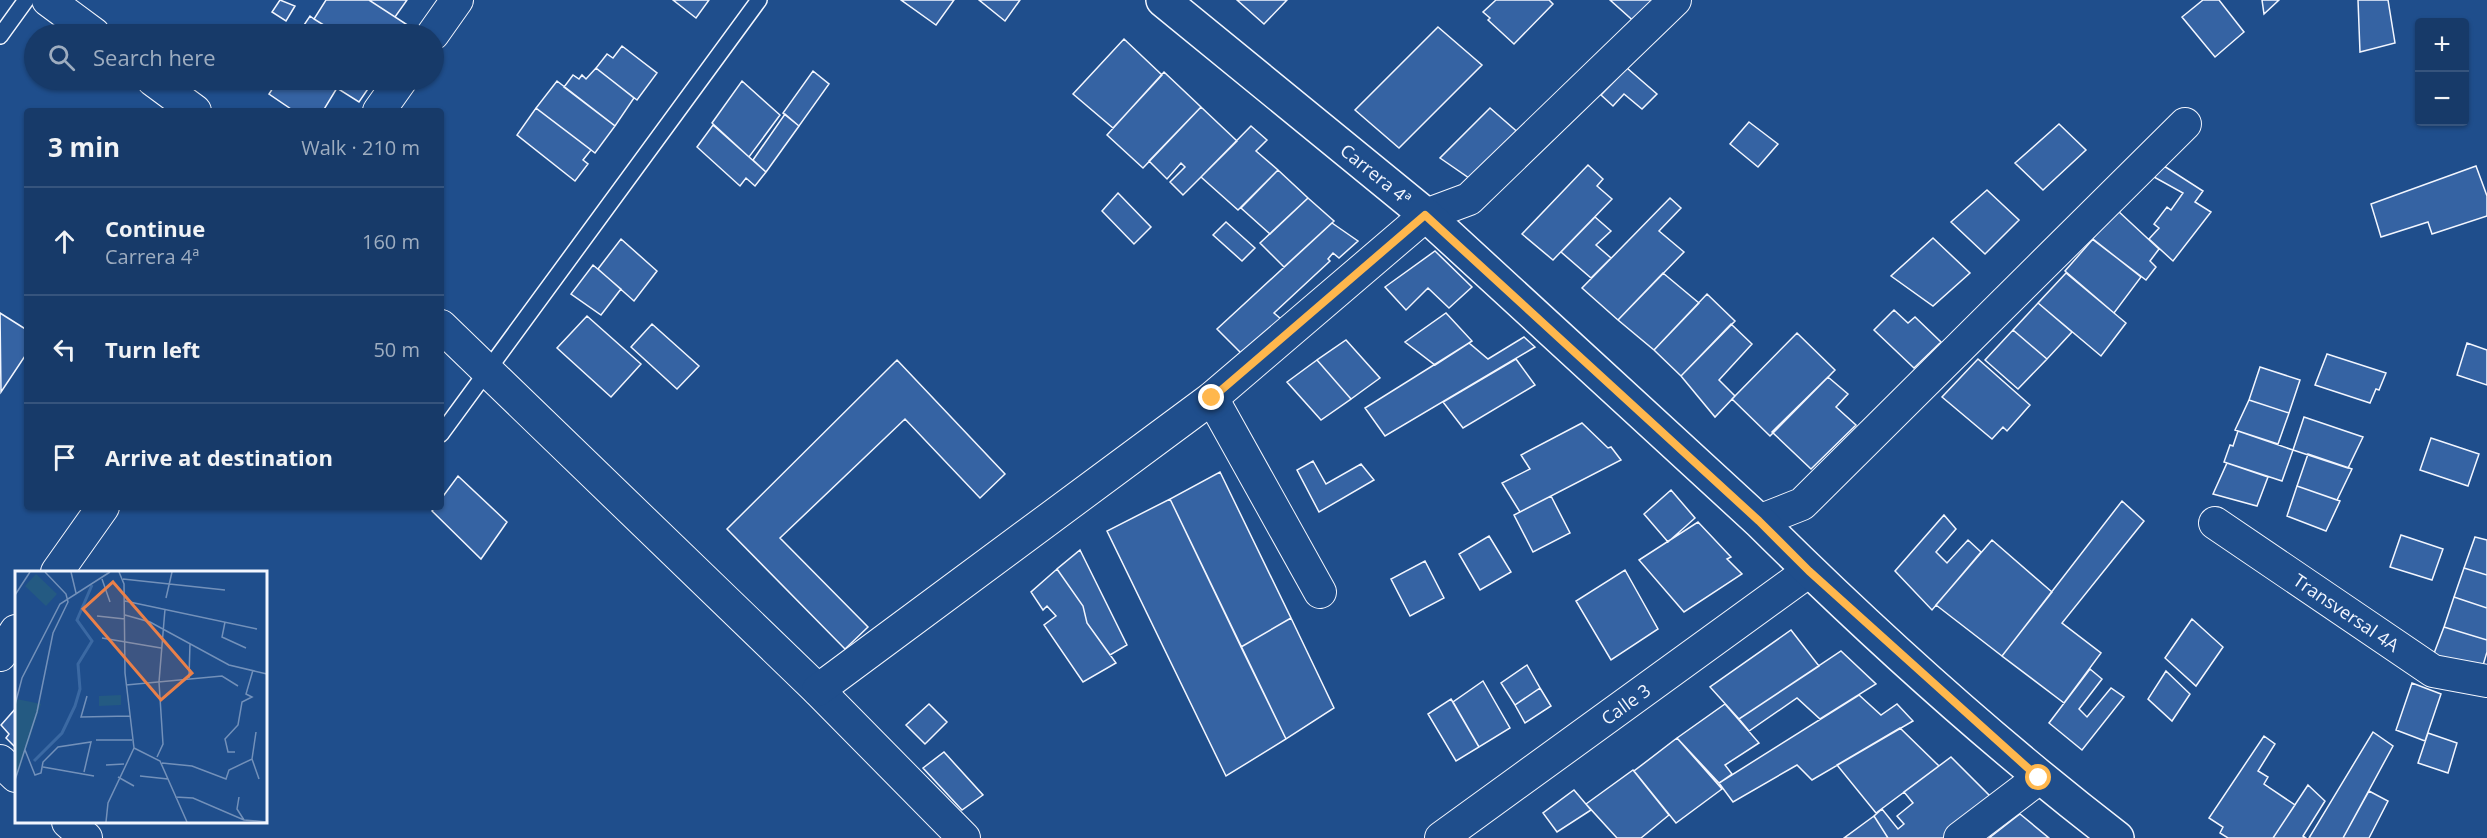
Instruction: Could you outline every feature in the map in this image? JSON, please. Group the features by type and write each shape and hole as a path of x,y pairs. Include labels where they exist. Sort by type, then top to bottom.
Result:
{"street":[{"path":"48,0 80,24"},
{"path":"439,24 457,0"},
{"name":"Carrera 4ª","path":"1163,0 1425,215 1759,521 1809,571 2039,778 2117,838"},
{"path":"818,690 1212,398 1425,215 1468,199 1675,0"},
{"path":"167,90 191,108"},
{"path":"381,108 394,90"},
{"path":"1759,521 1802,504 2185,124"},
{"path":"444,329 818,690 964,838"},
{"path":"1212,398 1320,592"},
{"path":"58,571 101,510"},
{"name":"Transversal 4A","path":"2215,523 2433,672 2487,681"},
{"name":"Calle 3","path":"1441,838 1809,571"},
{"path":"0,655 15,632"},
{"path":"0,761 15,775"},
{"path":"1960,838 2039,778"},
{"path":"69,823 86,838"}],"lane":[{"path":"0,36 26,0"},
{"path":"444,430 759,0"}],"building":[{"path":"280,0 295,6 286,21 272,12"},
{"path":"326,0 369,0 406,24 322,24 314,19"},
{"path":"369,0 407,0 395,17"},
{"path":"673,0 709,0 696,18"},
{"path":"901,0 954,0 936,25"},
{"path":"979,0 1020,0 1005,21"},
{"path":"1237,0 1287,0 1264,24"},
{"path":"1496,0 1549,0 1553,4 1514,44 1488,20 1490,18 1483,12"},
{"path":"1610,0 1664,0 1638,25"},
{"path":"2203,0 2219,0 2244,32 2215,57 2182,17"},
{"path":"2262,0 2279,0 2264,14"},
{"path":"2358,0 2388,0 2395,43 2360,52"},
{"path":"310,16 322,24 305,24"},
{"path":"1438,27 1482,65 1399,148 1355,110"},
{"path":"1124,39 1162,75 1113,128 1073,94"},
{"path":"622,46 657,73 637,100 596,68 607,54 613,58"},
{"path":"596,68 634,98 615,126 564,87 573,75 579,79 582,75 586,79"},
{"path":"1627,68 1657,94 1642,109 1624,94 1613,106 1601,95"},
{"path":"813,71 829,84 799,126 783,113"},
{"path":"1164,72 1201,107 1143,168 1107,135"},
{"path":"557,81 615,126 595,153 536,108"},
{"path":"742,81 780,115 749,157 712,123"},
{"path":"272,90 336,90 325,108 290,108 269,94"},
{"path":"340,90 367,90 359,102"},
{"path":"1201,107 1237,141 1183,195 1170,182 1185,167 1181,163 1167,179 1149,161"},
{"path":"536,108 591,150 583,160 588,164 575,181 517,135"},
{"path":"1490,108 1521,135 1472,180 1440,158"},
{"path":"785,114 799,126 766,172 753,160"},
{"path":"1749,122 1778,144 1758,167 1730,144"},
{"path":"2059,124 2086,150 2043,190 2015,163"},
{"path":"713,125 766,172 755,186 746,178 740,186 697,147"},
{"path":"1251,126 1267,140 1256,151 1278,170 1238,210 1201,177"},
{"path":"1588,165 1603,179 1597,186 1612,199 1553,260 1522,234"},
{"path":"2164,166 2203,191 2195,202 2211,212 2173,261 2149,239 2159,228 2154,224 2167,207 2171,210 2183,193 2154,177"},
{"path":"2476,166 2487,196 2487,216 2432,234 2428,222 2381,237 2371,204"},
{"path":"1278,170 1308,198 1270,234 1241,208"},
{"path":"1987,190 2019,220 1985,254 1951,222"},
{"path":"1118,193 1151,227 1134,244 1102,211"},
{"path":"1308,198 1334,221 1284,267 1260,243"},
{"path":"1670,198 1681,208 1659,231 1684,252 1618,320 1582,288"},
{"path":"2117,210 2159,249 2150,261 2156,267 2146,280 2092,239"},
{"path":"1595,217 1611,231 1596,245 1611,258 1591,278 1561,252"},
{"path":"1226,222 1255,248 1242,261 1213,235"},
{"path":"1332,223 1358,241 1339,258 1333,253 1328,259 1330,261 1274,313 1281,319 1242,354 1217,329"},
{"path":"1933,238 1970,273 1933,306 1891,276"},
{"path":"621,239 657,271 634,301 598,269"},
{"path":"2093,239 2141,277 2114,313 2065,271"},
{"path":"1435,251 1472,287 1449,308 1428,288 1406,310 1385,287"},
{"path":"593,265 621,289 601,315 571,294"},
{"path":"1663,273 1699,303 1654,350 1618,320"},
{"path":"2066,273 2126,323 2101,356 2038,303"},
{"path":"1707,294 1735,321 1681,376 1654,350"},
{"path":"2038,303 2072,332 2047,359 2013,330"},
{"path":"1894,310 1908,323 1915,317 1941,342 1914,368 1874,330"},
{"path":"0,313 24,328 24,358 1,392"},
{"path":"1446,313 1472,341 1435,365 1405,342"},
{"path":"587,316 641,364 611,397 557,348"},
{"path":"652,324 699,366 677,389 631,347"},
{"path":"1731,324 1752,344 1719,380 1735,396 1715,417 1681,376"},
{"path":"2013,330 2047,359 2018,389 1985,360"},
{"path":"1797,333 1835,370 1770,436 1732,399"},
{"path":"1524,337 1535,347 1385,436 1365,408 1469,343 1488,359"},
{"path":"1346,340 1380,378 1351,399 1317,360"},
{"path":"2467,343 2487,350 2487,385 2457,375"},
{"path":"2327,354 2386,373 2379,390 2376,389 2370,403 2315,385"},
{"path":"1516,359 1535,385 1463,428 1443,402"},
{"path":"1978,359 2030,405 2007,431 2003,427 1992,439 1942,397"},
{"path":"897,360 1005,474 980,498 905,419 780,538 868,627 845,649 727,529"},
{"path":"1317,360 1351,399 1321,420 1287,382"},
{"path":"2260,367 2300,380 2289,413 2249,400"},
{"path":"1828,377 1848,394 1836,407 1856,425 1811,469 1772,432"},
{"path":"2249,400 2289,413 2278,444 2235,430"},
{"path":"2304,417 2363,437 2348,468 2293,450"},
{"path":"1582,423 1608,448 1611,447 1621,460 1520,512 1502,483 1530,469 1521,455"},
{"path":"2238,431 2293,450 2282,481 2224,462"},
{"path":"2431,438 2479,454 2468,486 2420,470"},
{"path":"2308,454 2352,469 2337,500 2297,486"},
{"path":"1313,461 1326,484 1361,464 1374,480 1319,512 1297,470"},
{"path":"2227,463 2268,477 2257,506 2213,494"},
{"path":"1220,472 1291,618 1241,647 1170,499"},
{"path":"458,476 507,522 481,559 432,511 444,510 444,495"},
{"path":"2297,486 2340,501 2326,531 2287,516"},
{"path":"1671,490 1695,518 1668,542 1644,514"},
{"path":"1551,496 1570,533 1533,552 1514,515"},
{"path":"1170,499 1286,739 1226,776 1107,531"},
{"path":"2122,501 2144,521 2062,623 2101,653 2064,703 2002,656"},
{"path":"1944,515 1956,529 1936,552 1947,563 1968,540 1981,552 1932,610 1895,571"},
{"path":"1698,522 1731,557 1727,559 1742,574 1684,612 1639,560"},
{"path":"2401,535 2443,549 2432,580 2390,567"},
{"path":"1489,536 1511,572 1480,590 1459,554"},
{"path":"2475,537 2487,540 2487,575 2464,568"},
{"path":"1992,540 2052,592 2002,656 1936,605"},
{"path":"1080,550 1127,645 1110,655 1087,623 1083,606 1057,569"},
{"path":"1425,561 1444,598 1410,616 1391,579"},
{"path":"2464,568 2487,575 2487,608 2454,597"},
{"path":"1057,569 1083,606 1087,623 1116,663 1083,682 1044,625 1056,616 1047,606 1043,610 1031,592"},
{"path":"1625,570 1658,629 1611,660 1576,601"},
{"path":"2454,597 2487,608 2487,640 2444,627"},
{"path":"1291,618 1334,708 1286,739 1241,647"},
{"path":"2192,619 2223,647 2196,686 2165,658"},
{"path":"2444,627 2487,640 2487,652 2481,672 2433,656"},
{"path":"1791,630 1819,666 1739,719 1710,687"},
{"path":"1841,651 1876,684 1820,719 1797,698 1749,731 1739,719"},
{"path":"1527,665 1540,688 1515,705 1501,683"},
{"path":"2090,669 2102,679 2079,709 2087,717 2111,688 2124,697 2082,750 2049,723"},
{"path":"2166,671 2190,694 2172,721 2148,699"},
{"path":"1483,681 1510,728 1479,747 1453,702"},
{"path":"2412,683 2441,694 2425,741 2396,730"},
{"path":"1540,688 1551,706 1525,723 1515,705"},
{"path":"1859,695 1881,715 1897,704 1913,721 1812,780 1797,765 1733,802 1719,783"},
{"path":"1451,699 1479,747 1456,761 1428,714"},
{"path":"929,704 947,722 925,744 906,725"},
{"path":"1725,704 1759,743 1725,765 1732,774 1719,783 1677,738"},
{"path":"15,709 15,747 6,738 9,734 1,725"},
{"path":"1900,728 1939,766 1876,813 1837,765"},
{"path":"2373,732 2393,746 2343,838 2309,838"},
{"path":"2428,733 2457,743 2448,773 2418,763"},
{"path":"2264,736 2275,744 2258,771 2268,777 2264,784 2295,805 2273,838 2228,838 2220,833 2223,827 2209,818"},
{"path":"1677,738 1722,789 1676,823 1634,771"},
{"path":"944,752 983,795 962,810 923,768"},
{"path":"1951,757 1995,801 1946,838 1888,838 1874,816 1882,809 1898,829 1904,824 1897,816 1913,803 1904,792"},
{"path":"1633,770 1669,815 1641,838 1617,838 1586,804"},
{"path":"2308,785 2325,801 2303,836 2306,838 2273,838"},
{"path":"1574,790 1591,810 1557,832 1543,813"},
{"path":"2369,791 2388,801 2369,838 2343,838"},
{"path":"2020,814 2049,838 1989,838 2016,817"},
{"path":"1874,816 1888,838 1844,838"}],"route":[{"path":"1212,398 1425,215 1759,521 1809,571 2039,778"}]}
